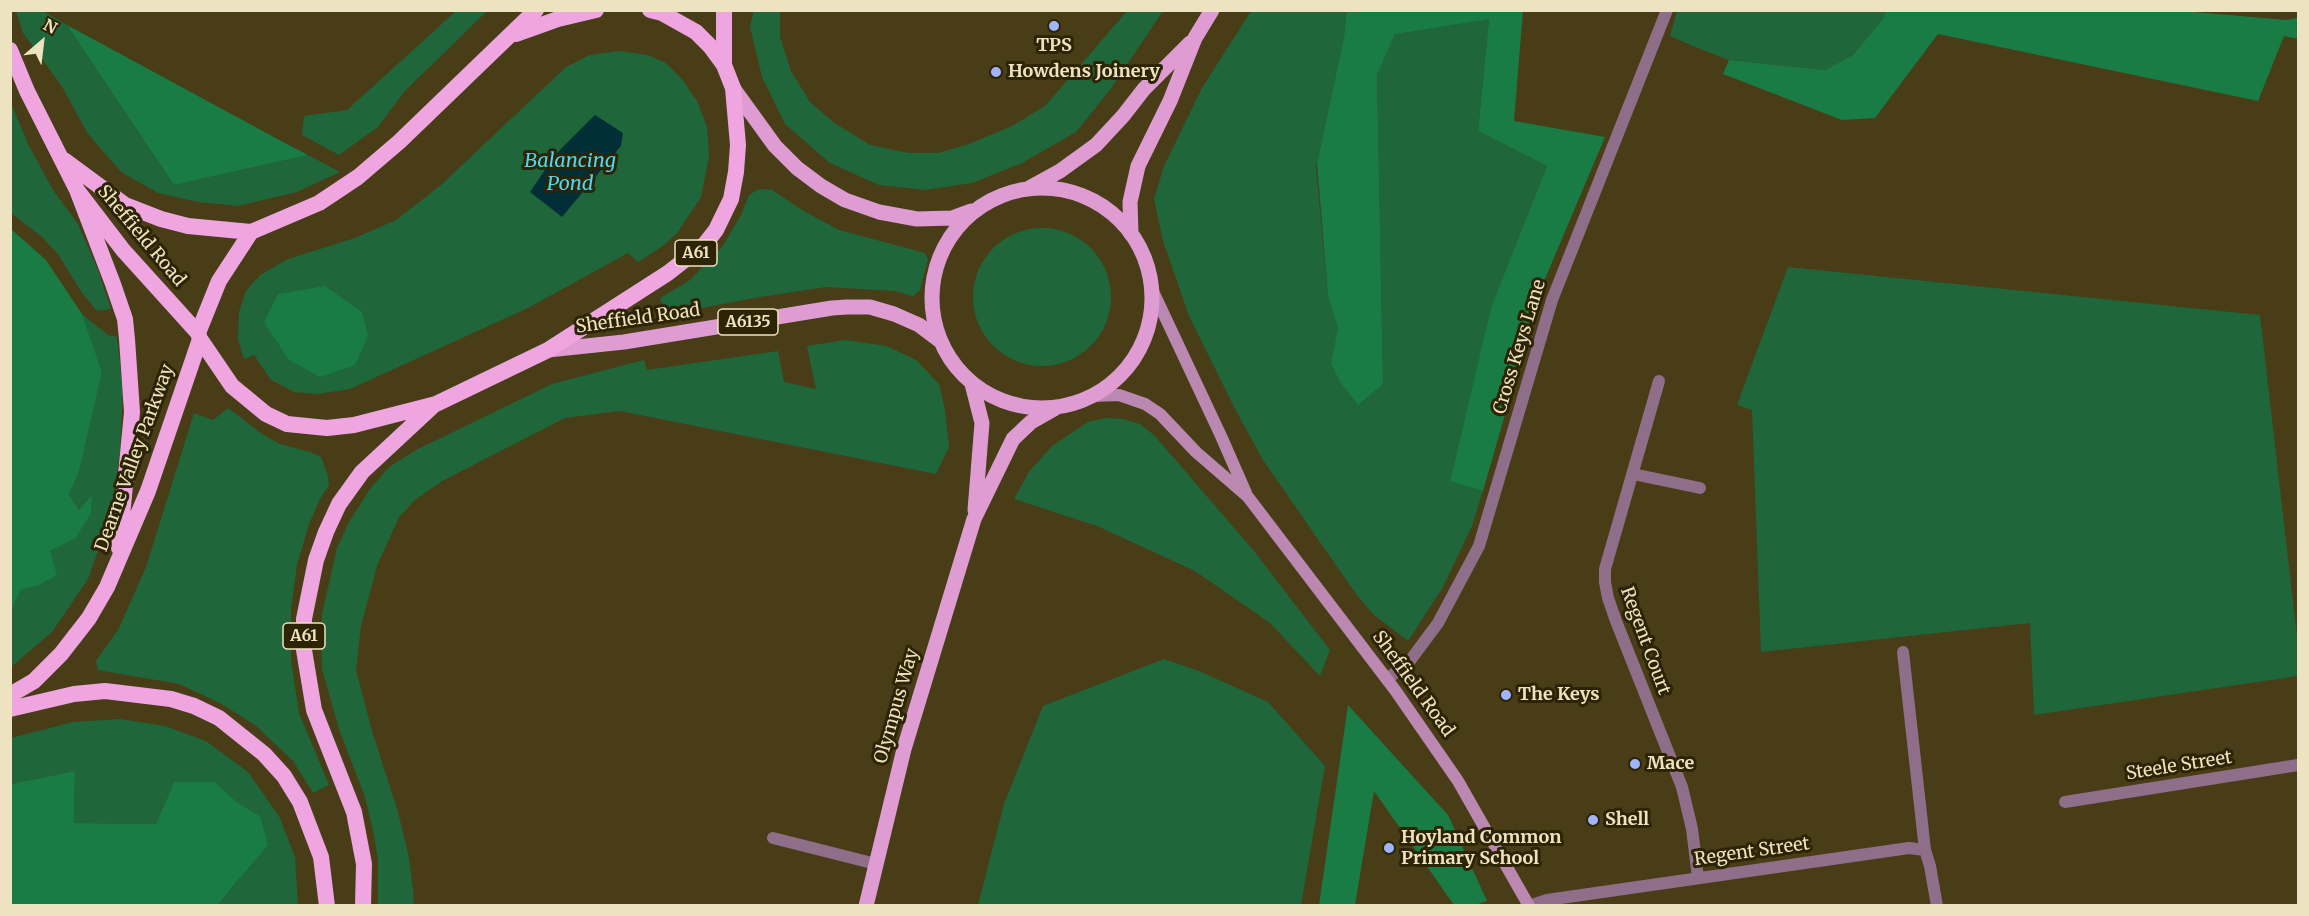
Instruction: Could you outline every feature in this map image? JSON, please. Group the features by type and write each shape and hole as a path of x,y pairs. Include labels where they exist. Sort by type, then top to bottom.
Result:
{"highway":[{"path":"509,36 536,10"},
{"name":"A61","path":"251,232 319,203 358,177 399,142 509,36 558,19 596,10"},
{"name":"A61","path":"199,336 232,386 266,414 287,424 327,428 354,425 436,404 548,350 694,255 716,230 731,200 738,145 733,88 724,65 696,32 662,13 650,10"},
{"path":"724,10 722,38 724,65"},
{"name":"Sheffield Road","path":"10,50 27,92 77,190 123,250 199,336"},
{"name":"Sheffield Road","path":"60,158 124,204 152,215 188,226 251,232"},
{"path":"77,190 125,319 132,412 117,564"},
{"name":"Dearne Valley Parkway","path":"10,695 34,681 61,654 89,618 117,564 148,491 219,281 251,232"},
{"name":"A61","path":"363,906 363,864 354,812 314,710 304,650 304,619 316,560 339,504 362,472 436,404"},
{"path":"10,709 74,694 105,691 171,699 194,706 219,718 264,754 284,776 300,802 321,858 327,906"}],"main road":[{"path":"1131,234 1130,202 1144,152 1170,101 1195,39 1212,10"},
{"path":"1025,190 1060,171 1096,145 1144,89 1195,39"},
{"path":"733,88 775,146 797,168 845,200 879,212 917,219 951,218 1001,196 1025,190 1063,190 1098,204 1113,216 1131,234 1143,256 1151,288 1151,309 1147,330 1139,350 1127,368 1111,384 1094,396 1056,408 1034,408 1012,404 991,396 972,384 953,364 939,340 932,304 936,267 952,234 978,208"},
{"name":"Sheffield Road","path":"1151,288 1248,497"},
{"name":"Sheffield Road","path":"548,350 624,342 847,307 870,307 894,314 919,325 939,340"},
{"name":"Olympus Way","path":"972,384 982,423 974,519"},
{"name":"Sheffield Road","path":"1094,396 1119,395 1145,404 1160,414 1196,452 1248,497 1387,680 1458,781 1529,906"},
{"name":"Olympus Way","path":"866,906 904,748 974,519 1013,439 1031,422 1056,408"}],"street":[{"name":"Cross Keys Lane","path":"1387,680 1409,662 1438,623 1479,546 1552,300 1667,10"},
{"name":"Regent Court","path":"1659,381 1605,569 1605,582 1614,613 1682,787 1692,829 1698,878"},
{"path":"1633,474 1701,488"},
{"path":"1903,652 1925,850 1937,906"},
{"name":"Steele Street","path":"2065,802 2298,765"},
{"path":"773,838 876,864"},
{"name":"Regent Street","path":"1529,906 1547,900 1908,848 1925,850"}],"green space":[{"path":"754,10 780,11 780,37 791,71 810,102 833,122 870,145 909,153 938,153 969,144 1012,126 1045,106 1127,11 1163,11 1110,90 1076,132 1022,163 972,183 925,190 879,185 830,163 785,124 762,77 750,27"},
{"path":"1347,10 1523,11 1514,121 1605,137 1542,286 1483,491 1450,481 1492,305 1547,166 1478,131 1489,19 1395,34 1377,75 1383,384 1358,405 1340,382 1331,364 1338,327 1328,295 1317,163 1344,37"},
{"path":"16,11 43,11 67,25 174,185 308,155 340,172 297,192 238,206 198,202 158,193 121,172 88,134 61,85 23,33"},
{"path":"456,11 487,11 404,92 378,127 339,155 302,135 304,116 347,110"},
{"path":"1251,11 1347,11 1344,37 1316,167 1328,295 1339,323 1331,364 1340,382 1357,404 1383,384 1377,75 1395,33 1489,18 1478,131 1547,166 1495,298 1450,480 1483,491 1472,526 1443,587 1408,641 1373,614 1356,594 1263,460 1189,316 1163,241 1154,199 1164,166 1202,88"},
{"path":"1677,11 1886,11 1882,20 1853,55 1825,70 1729,60 1695,47 1670,36"},
{"path":"1886,11 2183,11 2286,20 2298,18 2298,39 2284,36 2258,101 1938,34 1875,118 1842,120 1723,74 1729,60 1825,70 1853,55 1882,20"},
{"path":"67,25 283,142 308,155 174,185"},
{"path":"619,51 648,55 666,63 682,79 697,101 707,127 709,156 701,197 677,233 663,246 638,262 628,253 528,308 350,389 318,394 294,392 271,380 254,355 244,359 238,339 239,312 246,291 260,275 288,259 355,238 396,220 441,185 566,67 590,55"},
{"path":"11,103 28,144 53,190 78,224 98,270 111,309 97,311 82,293 58,254 42,237 11,213"},
{"path":"759,189 772,190 839,230 925,253 928,259 920,290 913,296 894,291 826,287 666,315 660,298 690,280 722,247 741,215 749,195"},
{"path":"1042,228 1068,234 1091,248 1105,271 1111,297 1105,323 1091,346 1068,360 1042,366 1016,360 993,346 979,323 973,297 979,271 993,248 1016,234"},
{"path":"11,229 46,260 82,314 102,372 79,472 69,495 79,510 92,495 91,513 75,539 50,551 57,575 37,586 21,589 11,610"},
{"path":"1788,267 2260,315 2298,645 2298,676 2034,715 2030,623 1761,652 1752,410 1737,405"},
{"path":"325,286 362,312 368,336 355,365 320,377 289,360 264,322 278,294"},
{"path":"82,314 108,335 117,337 123,391 120,452 108,522 88,579 52,632 11,667 10,610 21,588 37,586 50,551 75,539 92,496 79,510 69,495 79,472 102,372"},
{"path":"845,340 887,346 916,360 939,384 945,410 949,447 936,474 620,411 565,418 442,481 415,500 399,517 377,566 361,626 356,670 372,731 398,812 409,857 414,899 413,905 378,905 378,860 373,830 365,797 339,729 322,669 321,639 322,614 337,548 349,522 370,489 389,467 416,450 552,384 644,360 647,370 778,351 784,382 816,389 807,346"},
{"path":"228,408 262,434 280,444 321,457 328,476 329,485 309,524 297,565 291,608 291,660 299,713 329,785 313,793 293,761 255,725 220,703 179,684 98,670 96,661 119,628 146,567 194,413 213,420"},
{"path":"1105,418 1123,419 1140,424 1154,435 1254,551 1330,650 1320,676 1270,623 1195,571 1097,526 1014,499 1029,472 1052,446 1088,422"},
{"path":"1164,659 1199,671 1268,702 1325,766 1301,905 978,905 1004,804 1043,706"},
{"path":"1348,705 1448,815 1487,901 1475,905 1454,905 1374,791 1355,905 1319,905"},
{"path":"120,719 165,726 206,741 248,772 279,816 295,857 298,905 218,905 237,881 260,816 238,803 215,782 174,782 156,824 74,823 75,771 11,784 11,738 73,722"},
{"path":"75,771 74,823 156,824 174,782 215,782 238,803 260,816 268,845 218,905 11,905 11,784"}],"water":[{"name":"Balancing Pond","path":"595,115 623,133 621,146 562,217 530,192 555,155"}],"place":[{"name":"TPS","path":"1054,26"},
{"name":"Howdens Joinery","path":"996,72"},
{"name":"The Keys","path":"1506,695"},
{"name":"Mace","path":"1635,764"},
{"name":"Shell","path":"1593,820"},
{"name":"Hoyland Common Primary School","path":"1389,848"}]}
